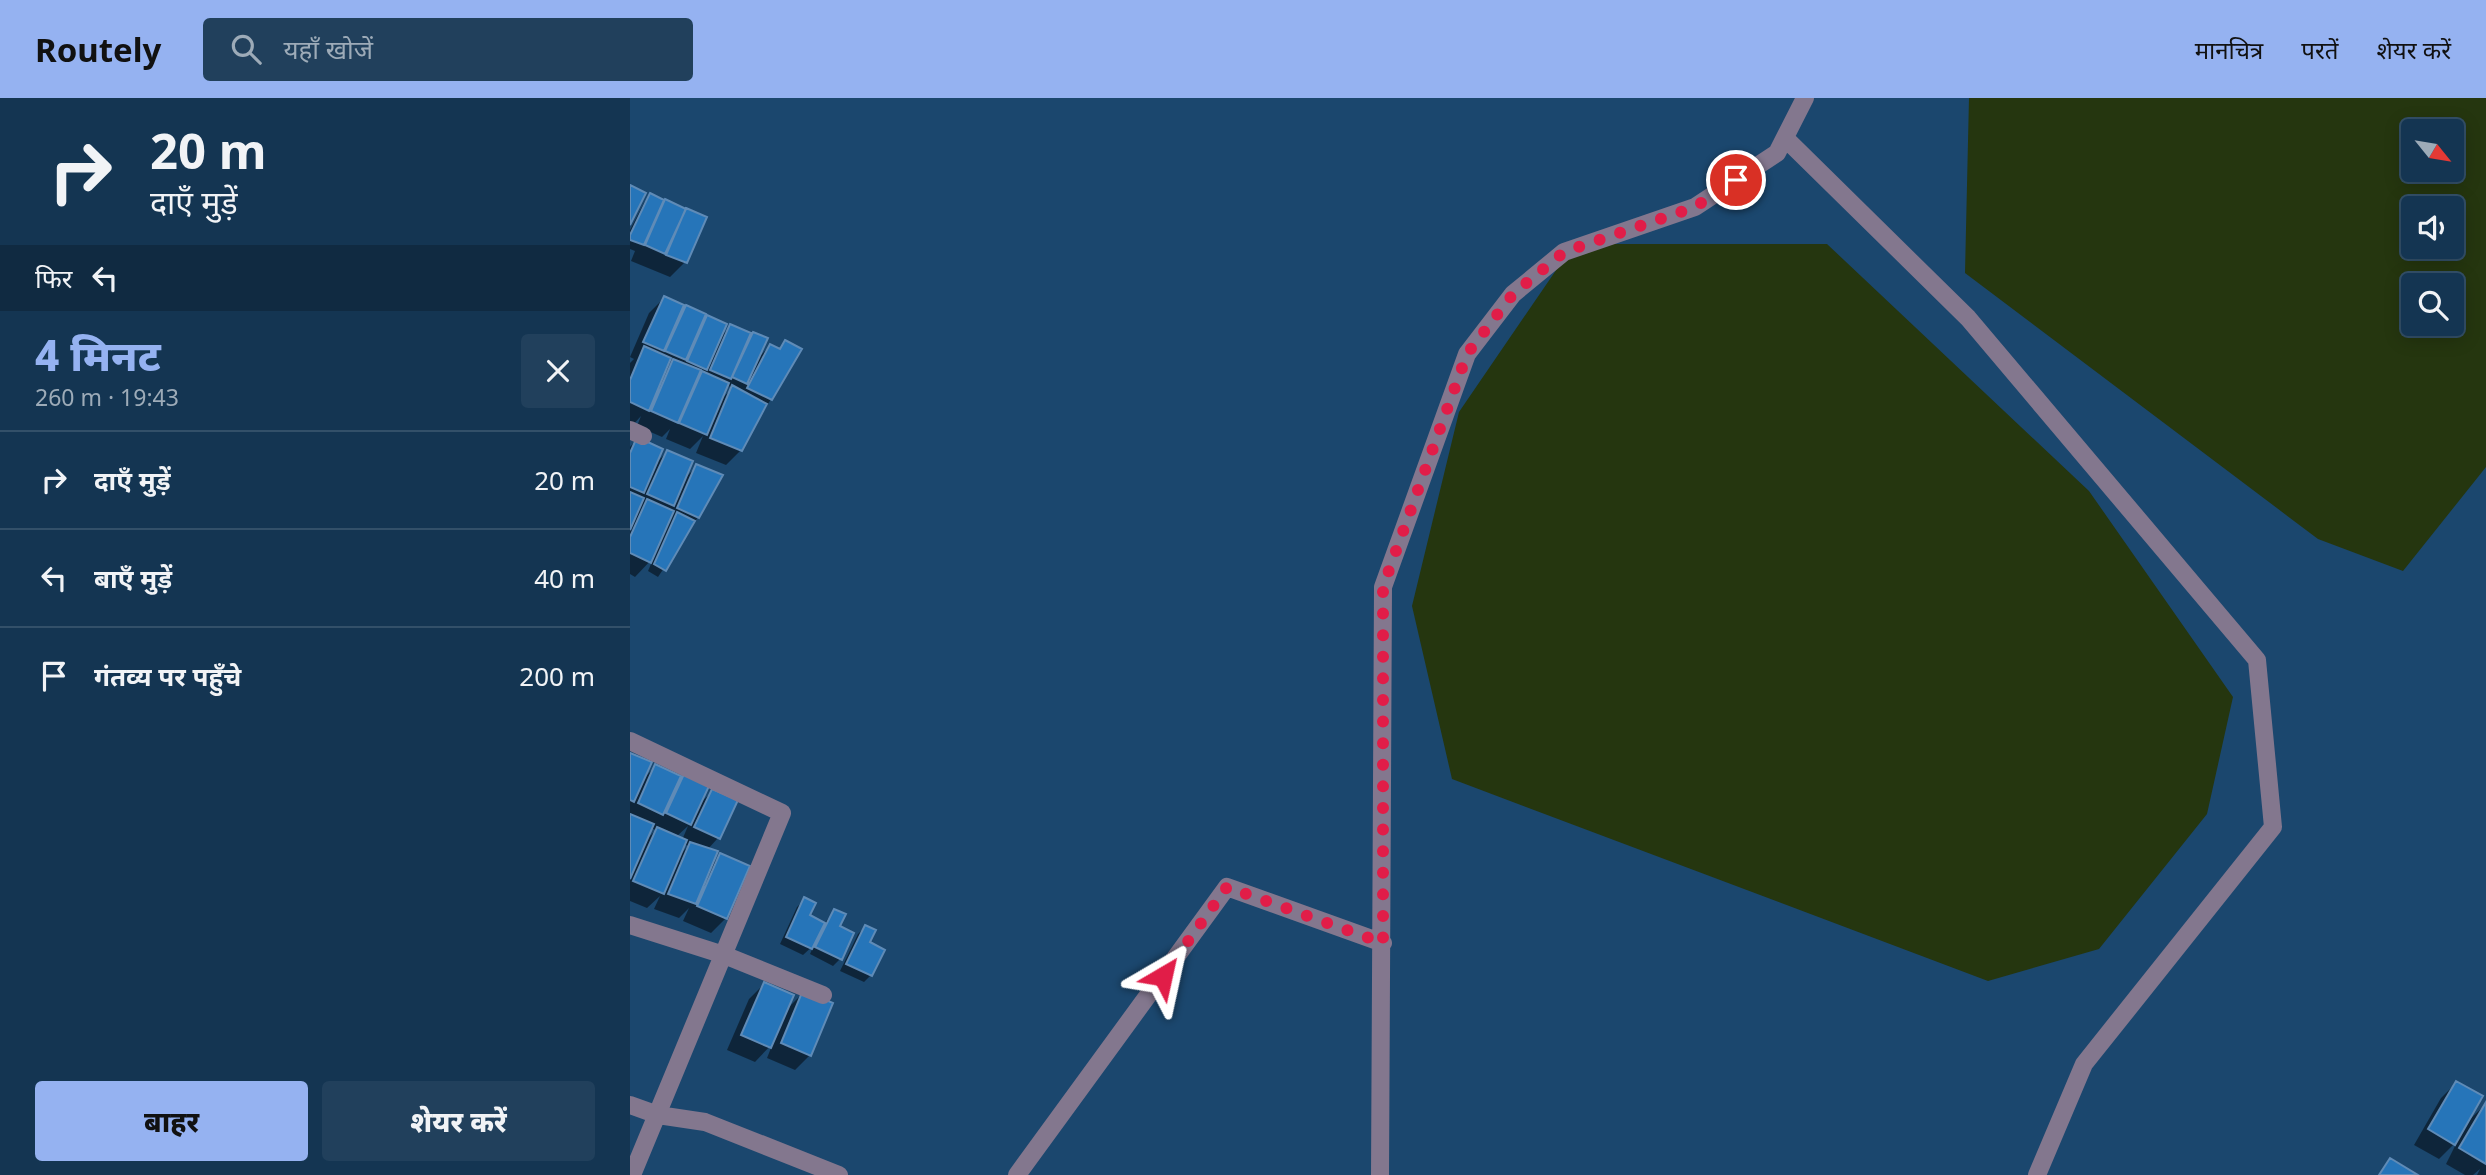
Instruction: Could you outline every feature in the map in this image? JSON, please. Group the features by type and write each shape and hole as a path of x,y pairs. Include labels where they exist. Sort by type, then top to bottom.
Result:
{"street":[{"path":"1380,1175 1383,587 1467,354 1513,294 1564,252 1695,207 1776,153 1805,98"},
{"path":"1784,138 1968,318 2257,660 2273,827 2084,1064 2037,1175"},
{"path":"630,741 782,813 632,1175"},
{"path":"1017,1175 1227,887 1383,943"},
{"path":"630,925 724,955 823,995"},
{"path":"630,1105 658,1115 705,1122 839,1175"}],"shaded area":[{"path":"1969,98 2486,98 2486,467 2403,571 2318,539 1965,273"},
{"path":"1574,244 1827,244 2089,491 2233,697 2207,814 2099,949 1988,981 1452,779 1412,606 1459,412"}],"building":[{"path":"630,185 646,193 630,225"},
{"path":"650,193 664,200 644,245 630,240 630,235"},
{"path":"665,199 686,209 665,254 645,245"},
{"path":"686,208 707,217 687,263 666,255"},
{"path":"664,296 684,305 664,351 643,342"},
{"path":"686,305 706,314 686,360 665,351"},
{"path":"707,315 727,324 707,370 687,361"},
{"path":"730,324 751,333 731,379 710,370"},
{"path":"753,332 768,338 747,384 732,377"},
{"path":"785,340 802,349 772,400 747,388 770,344 780,349"},
{"path":"644,346 671,358 649,411 630,402 630,380"},
{"path":"673,359 701,370 678,423 651,411"},
{"path":"702,371 729,383 707,435 679,423"},
{"path":"732,385 767,404 742,451 710,438"},
{"path":"637,437 663,449 644,493 630,487 630,453"},
{"path":"667,450 693,461 674,506 647,494"},
{"path":"696,464 723,475 699,518 677,508"},
{"path":"630,492 644,498 630,530"},
{"path":"647,499 674,511 651,563 630,553 630,537"},
{"path":"677,512 695,521 666,571 654,564"},
{"path":"630,753 652,762 634,802 630,800"},
{"path":"655,764 681,776 663,815 638,803"},
{"path":"684,774 709,786 691,825 666,813"},
{"path":"712,789 738,800 720,839 694,827"},
{"path":"630,814 654,824 630,879"},
{"path":"657,827 687,840 664,894 633,881"},
{"path":"690,842 718,851 696,904 668,894"},
{"path":"720,853 750,866 727,919 697,906"},
{"path":"804,897 816,903 810,915 825,923 812,949 786,937"},
{"path":"834,909 846,914 840,926 854,933 842,960 815,947"},
{"path":"865,925 876,930 870,942 885,950 872,976 846,964"},
{"path":"764,982 794,995 771,1048 741,1035"},
{"path":"803,990 833,1003 811,1056 781,1043"},
{"path":"2456,1081 2483,1096 2455,1145 2428,1129"},
{"path":"2486,1102 2486,1164 2459,1148"},
{"path":"2390,1158 2418,1175 2379,1175"}],"route":[{"path":"1163,976 1227,887 1383,943 1383,587 1467,354 1513,294 1564,252 1695,207 1736,180"}]}
